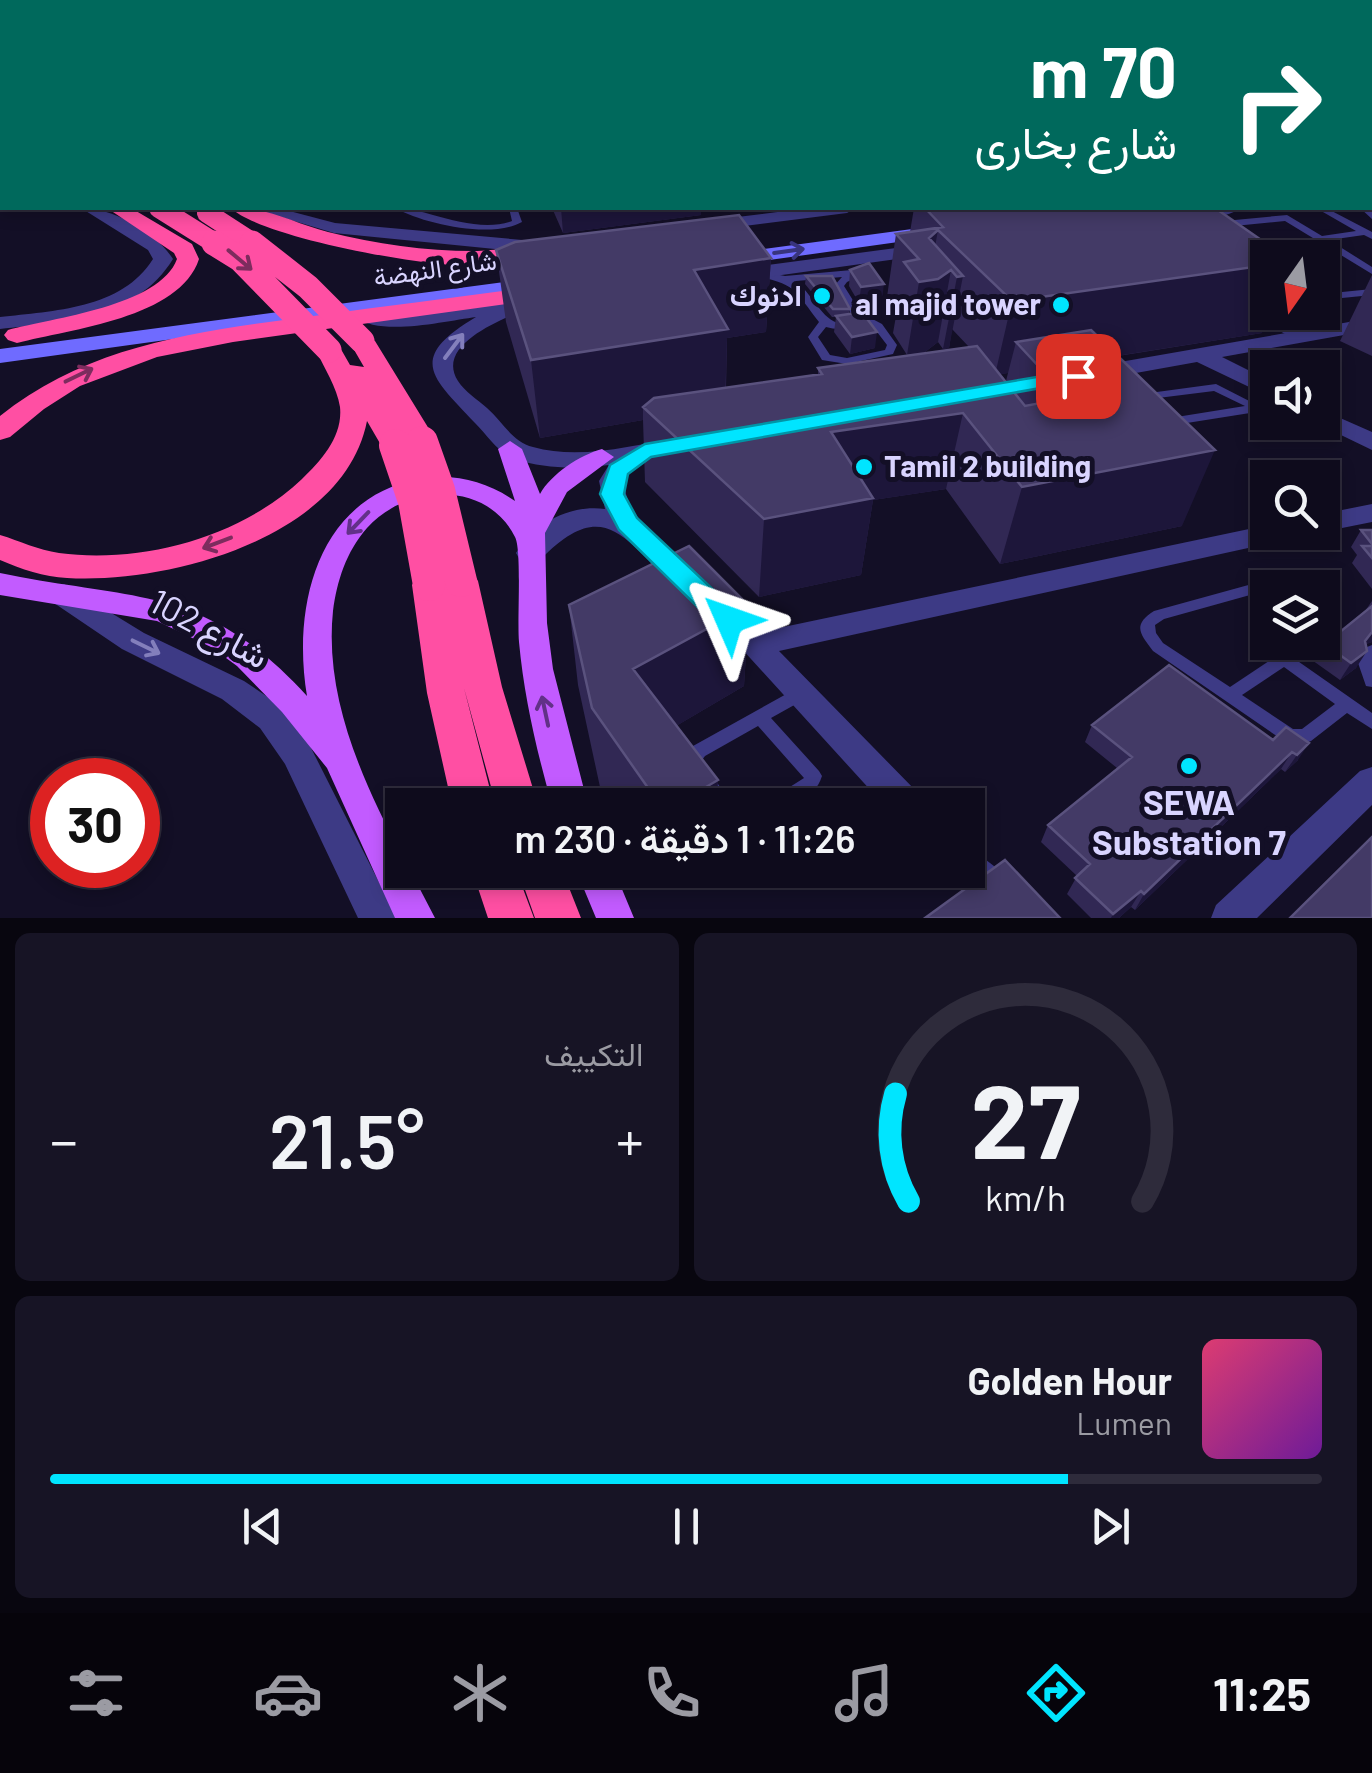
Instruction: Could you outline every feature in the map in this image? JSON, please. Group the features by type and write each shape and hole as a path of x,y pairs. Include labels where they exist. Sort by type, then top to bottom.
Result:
{"highway":[{"path":"6,332 125,309 153,298 180,278 188,258 184,249 120,210"},
{"path":"161,210 240,259 358,378 409,444"},
{"path":"200,210 272,256 332,308 364,329 394,390 409,444 414,501 482,687 512,788"},
{"path":"246,210 296,232 396,253 483,258 557,273"},
{"path":"0,431 53,388 125,356 208,338 364,329 557,273"},
{"path":"0,547 28,559 62,566 103,566 208,548 256,527 303,497 336,461 347,442 354,407 329,350"},
{"path":"445,583 446,692 470,788"},
{"path":"500,888 511,918"},
{"path":"547,888 558,918"}],"main road":[{"path":"715,263 941,231"},
{"name":"شارع النهضة","path":"6,332 557,273"},
{"name":"شارع النهضة","path":"0,356 557,273"},
{"path":"510,449 528,493 538,677 566,788"},
{"path":"530,544 557,486 568,475 602,458"},
{"path":"416,918 348,774 324,698 317,642 321,592 342,540 360,520 389,498 427,486 449,485 490,493 505,502 530,544"},
{"path":"0,584 174,614 245,652 295,701 348,774"},
{"path":"602,888 615,918"}],"street":[{"path":"6,332 110,302 135,289 160,267 162,252 155,246 92,210"},
{"path":"267,210 319,226 499,246 557,273 522,304 478,323 451,347 444,361 446,380 510,449 556,459 602,458 703,441"},
{"path":"326,210 387,235"},
{"path":"691,228 737,211 770,210"},
{"path":"1176,216 1219,210"},
{"path":"715,263 752,273 861,267 941,231"},
{"path":"364,329 400,320 522,304"},
{"path":"1078,376 1372,324"},
{"path":"1199,354 1250,379"},
{"path":"1340,425 1372,442"},
{"path":"645,451 618,470 612,482 612,494 627,524 754,645 890,788"},
{"path":"1340,520 1372,513"},
{"path":"530,544 577,517 606,517 627,524"},
{"path":"754,645 1250,538"},
{"name":"شارع 102","path":"64,595 133,641 233,690 272,718 297,754 366,909"},
{"path":"1230,918 1365,799"},
{"path":"985,886 1016,918"}],"lane":[{"path":"406,210 442,221 505,227 517,222 514,210"},
{"path":"1333,210 1369,234"},
{"path":"1238,240 1222,225 1279,217 1322,240 1369,234"},
{"path":"1340,251 1372,271"},
{"path":"785,280 861,267"},
{"path":"752,273 785,280 800,289 824,322 834,327 862,321 839,286 861,267"},
{"path":"1340,295 1372,292"},
{"path":"824,322 813,338 826,358 847,361 889,352 892,345 878,326 860,316"},
{"path":"1290,330 1297,337"},
{"path":"1122,400 1216,386 1253,406 1250,410 1158,423"},
{"path":"1250,590 1158,616 1148,622 1148,634 1158,646 1281,732 1298,737 1310,733 1347,704"},
{"path":"1372,651 1365,660 1372,680"},
{"path":"1230,696 1283,660"},
{"path":"1285,660 1372,722"},
{"path":"712,788 694,764 695,754 799,694"},
{"path":"759,716 813,776 803,788"},
{"path":"366,909 378,841"}],"building":[{"path":"927,210 1218,210 1261,240 1250,240 1250,268 1012,301 938,230 929,238 963,276 957,277 951,270 938,279 919,282 904,262 919,259 896,234 943,227"},
{"path":"739,215 771,258 694,270 728,329 531,360 496,250 515,242"},
{"path":"869,263 884,284 861,287 850,270"},
{"path":"806,276 832,276 850,309 833,309"},
{"path":"862,312 877,332 852,337 836,316"},
{"path":"1091,330 1215,450 1022,487 963,413 831,432 873,498 764,519 643,407 654,398 822,374 818,368 977,346 1025,406 1068,398 1016,342"},
{"path":"1361,530 1372,530 1372,544"},
{"path":"689,546 749,606 633,669 718,780 704,788 648,788 592,708 569,605"},
{"path":"1372,606 1372,632 1365,641 1367,651 1351,663 1340,655 1340,632"},
{"path":"1169,665 1273,740 1286,727 1309,743 1297,755 1292,752 1144,894 1141,891 1113,914 1075,878 1090,864 1048,825 1132,757 1092,725"},
{"path":"1372,837 1372,918 1290,918"},
{"path":"1005,860 1060,918 925,918 966,888 985,888 985,874"}],"place":[{"name":"ادنوك","path":"822,296"},
{"name":"al majid tower","path":"1061,305"},
{"name":"Tamil 2 building","path":"864,467"},
{"name":"SEWA Substation 7","path":"1189,766"}],"route":[{"path":"729,620 627,524 617,508 612,482 618,470 645,451 1078,376"}]}
